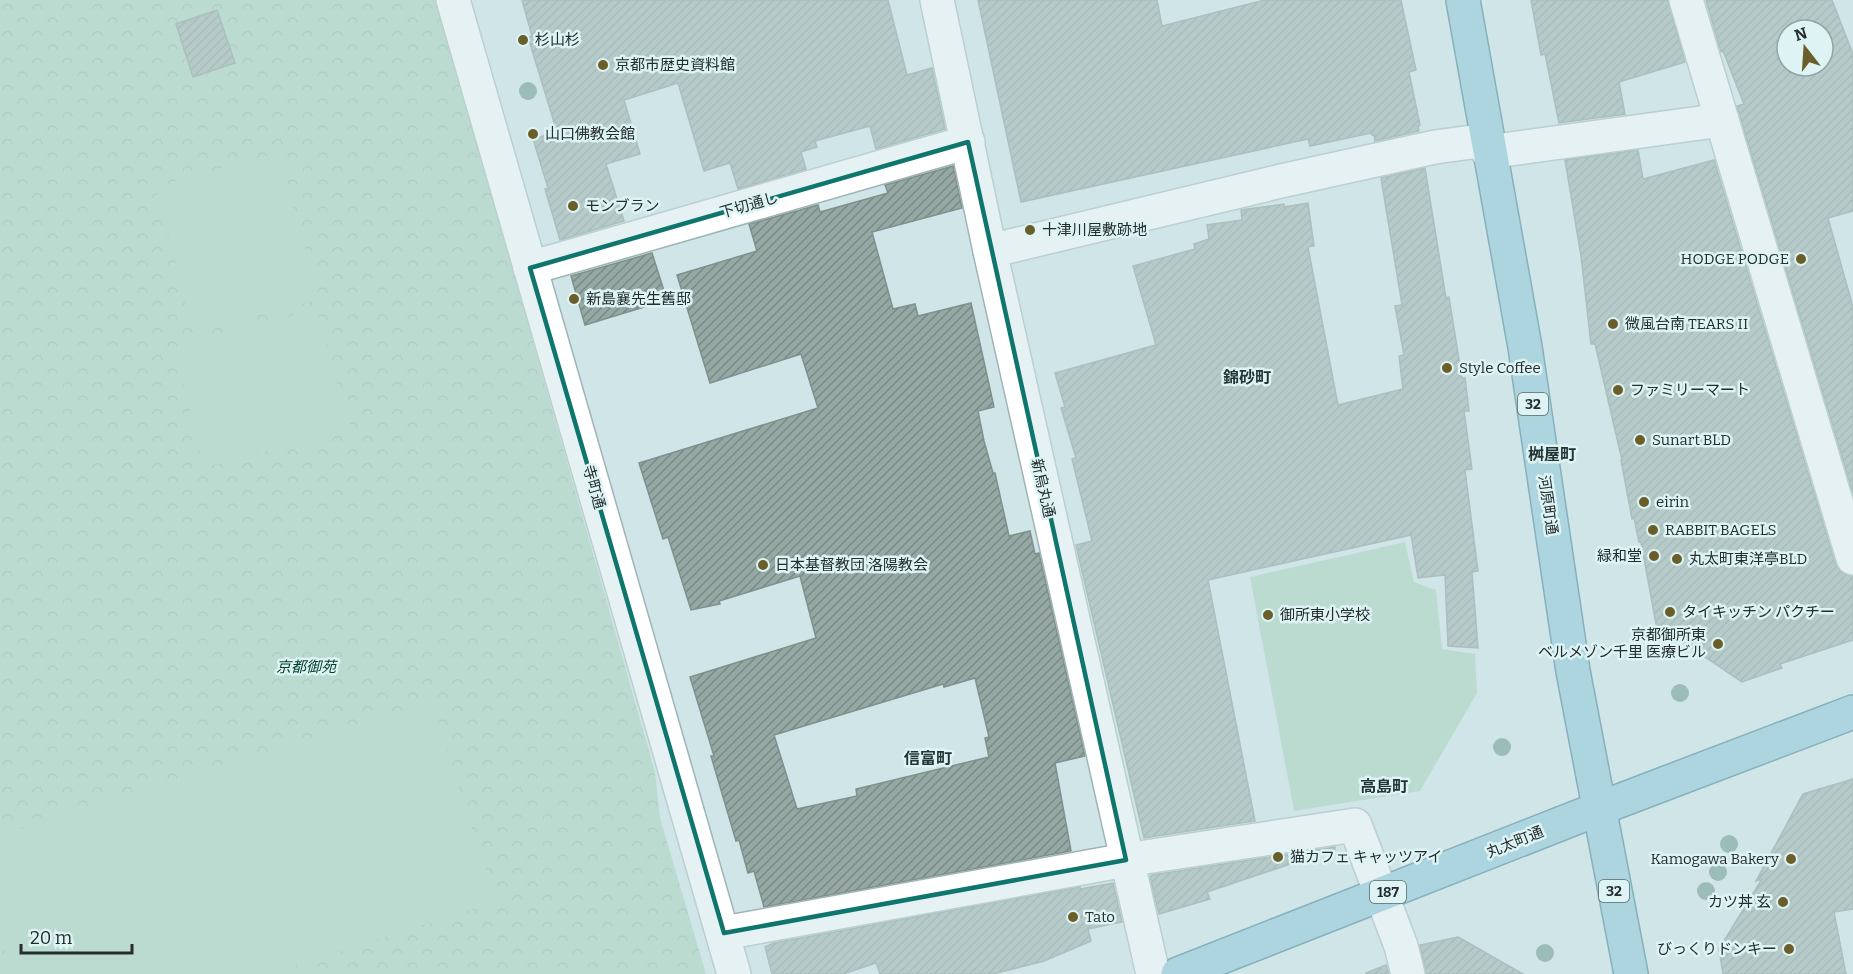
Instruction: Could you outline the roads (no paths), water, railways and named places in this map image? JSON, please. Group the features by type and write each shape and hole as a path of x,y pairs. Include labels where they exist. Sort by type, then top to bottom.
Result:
{"main road":[{"name":"河原町通","path":"1463,0 1487,146 1525,347 1573,670 1631,974"},
{"name":"丸太町通","path":"1178,974 1598,808 1853,712"}],"street":[{"name":"寺町通","path":"453,0 734,974"},
{"name":"新烏丸通","path":"937,0 990,251 1153,974"},
{"path":"1686,0 1853,558"},
{"path":"990,251 1281,181 1435,147 1487,146 1722,120"},
{"name":"下切通し","path":"530,268 968,142"},
{"path":"724,933 1126,860 1355,825 1401,946 1408,974"}],"place":[{"name":"杉山杉","path":"523,40"},
{"name":"京都市歴史資料館","path":"603,65"},
{"name":"山口佛教会館","path":"533,134"},
{"name":"モンブラン","path":"573,206"},
{"name":"十津川屋敷跡地","path":"1030,230"},
{"name":"HODGE PODGE","path":"1801,259"},
{"name":"新島襄先生舊邸","path":"574,299"},
{"name":"微風台南 TEARS II","path":"1613,324"},
{"name":"Style Coffee","path":"1447,368"},
{"name":"ファミリーマート","path":"1618,390"},
{"name":"Sunart BLD","path":"1640,440"},
{"name":"eirin","path":"1644,502"},
{"name":"RABBIT BAGELS","path":"1653,530"},
{"name":"緑和堂","path":"1654,556"},
{"name":"丸太町東洋亭BLD","path":"1677,559"},
{"name":"日本基督教団 洛陽教会","path":"763,565"},
{"name":"タイキッチン パクチー","path":"1670,612"},
{"name":"御所東小学校","path":"1268,615"},
{"name":"京都御所東 ベルメゾン千里 医療ビル","path":"1718,644"},
{"name":"猫カフェ キャッツアイ","path":"1278,857"},
{"name":"Kamogawa Bakery","path":"1791,859"},
{"name":"カツ丼 玄","path":"1783,902"},
{"name":"Tato","path":"1073,917"},
{"name":"びっくりドンキー","path":"1789,949"}],"district":[{"name":"錦砂町","path":"1247,377"},
{"name":"桝屋町","path":"1552,454"},
{"name":"信富町","path":"928,758"},
{"name":"高島町","path":"1384,786"}],"park label":[{"name":"京都御苑","path":"306,667"}]}
